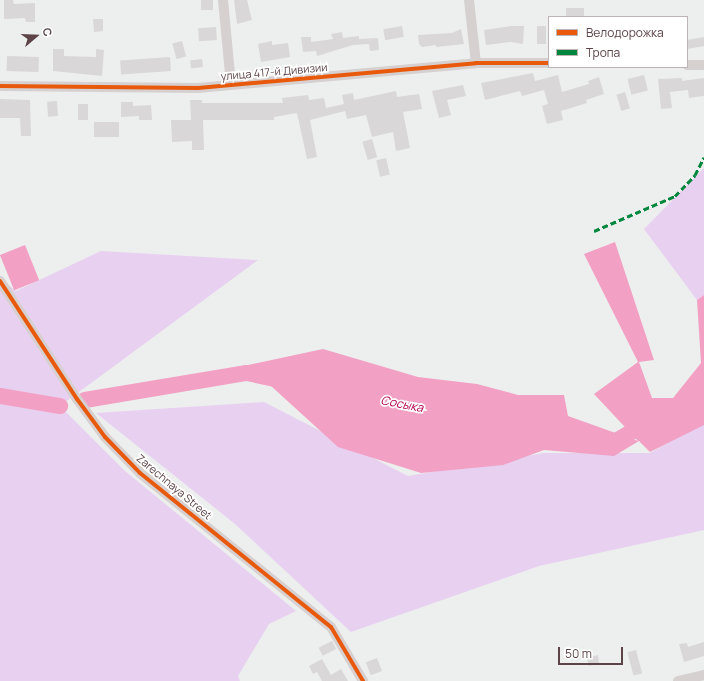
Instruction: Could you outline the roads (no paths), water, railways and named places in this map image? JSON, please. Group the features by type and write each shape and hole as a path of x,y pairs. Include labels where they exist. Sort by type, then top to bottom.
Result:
{"street":[{"path":"223,0 231,85"},
{"path":"469,0 476,63"},
{"name":"улица 417-й Дивизии","path":"0,86 96,88 231,85 476,63 548,63"},
{"path":"688,65 704,65"},
{"name":"Zarechnaya Street","path":"0,281 76,399 105,437 140,473 331,626 363,681"},
{"path":"678,681 704,674"}],"water":[{"path":"615,242 654,360 639,362 652,398 673,398 701,363 697,300 704,295 704,425 650,452 639,441 614,456 544,450 503,465 421,473 338,447 248,365 323,349 418,377 477,384 518,395 564,395 568,416 638,441 594,394 638,362 584,254"},
{"path":"25,245 39,280 14,290 0,255"}],"waterway":[{"name":"Сосыка","path":"85,400 247,373 280,380"},
{"name":"Сосыка","path":"0,396 60,406"},
{"name":"Сосыка","path":"607,446 649,422"}]}
